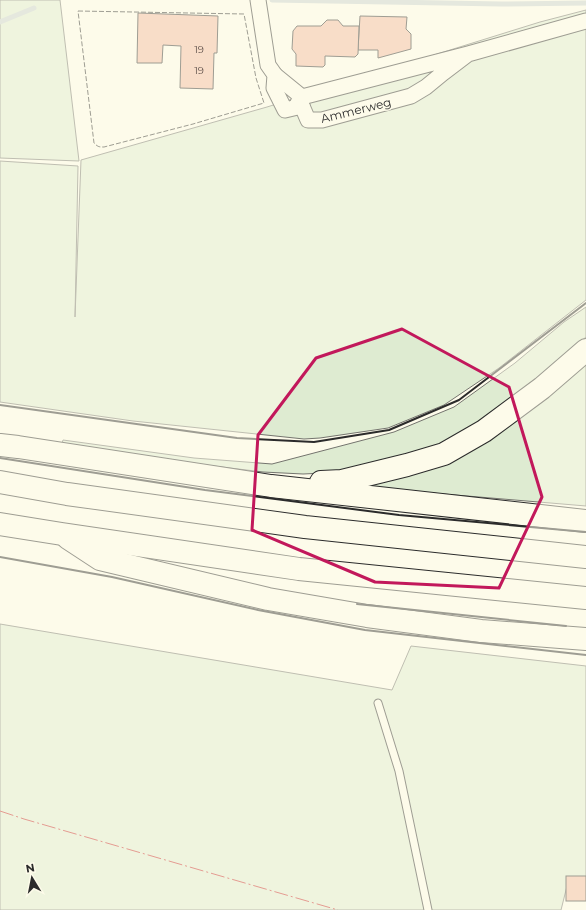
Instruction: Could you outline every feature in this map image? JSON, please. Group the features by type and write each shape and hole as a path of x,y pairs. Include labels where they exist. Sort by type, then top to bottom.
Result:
{"highway":[{"path":"271,486 342,481 444,454 484,431 542,388 586,350"},
{"path":"0,445 271,486 586,520"},
{"path":"0,482 67,494 305,527 586,557"},
{"path":"0,524 299,569 586,598"},
{"path":"62,534 100,559 268,599 367,616 480,631 586,639"}],"street":[{"path":"258,0 268,65 275,75 302,101 285,110 274,88 275,75"},
{"name":"Ammerweg","path":"468,54 426,87 411,96 322,120 308,120 302,101 468,54 586,21"}],"lane":[{"path":"378,703 398,771 428,910"}],"highlighted area":[{"path":"402,329 509,387 542,497 499,588 375,582 252,530 258,435 316,358"}],"green space":[{"path":"0,0 60,0 79,161 0,158"},
{"path":"586,10 586,300 499,368 444,405 388,428 304,439 133,421 0,402 0,161 78,166 75,317 81,160 267,107 540,22"},
{"path":"586,307 586,337 507,403 450,441 346,472 303,474 263,472 61,447 63,440 194,458 272,464 394,432 454,407 515,363 564,322"},
{"path":"586,357 586,506 360,487 403,474"},
{"path":"0,624 392,690 411,646 586,666 586,886 567,886 561,910 0,910"}],"building":[{"path":"138,13 218,16 217,53 214,53 213,89 180,88 181,46 163,45 162,63 137,63"},
{"path":"360,16 407,17 406,29 411,34 411,49 378,58 378,50 358,50"},
{"path":"327,20 338,20 343,26 359,26 358,54 355,57 325,56 325,65 323,67 296,66 296,54 292,49 293,31 297,26 321,26"},
{"path":"566,876 586,876 586,901 566,901"}],"waterway":[{"path":"272,0 501,4 586,3"},
{"path":"0,22 34,8"}],"fence":[{"path":"78,11 244,14 256,78 264,103 193,124 100,147 94,143 78,11"}],"wall":[{"path":"0,405 237,438 314,442 389,430 459,400 586,303"},
{"path":"0,458 205,490 399,515 586,532"},
{"path":"0,557 112,577 258,610 365,630 586,655"},
{"path":"357,604 566,626"}],"power":[{"path":"0,811 338,910"}]}
